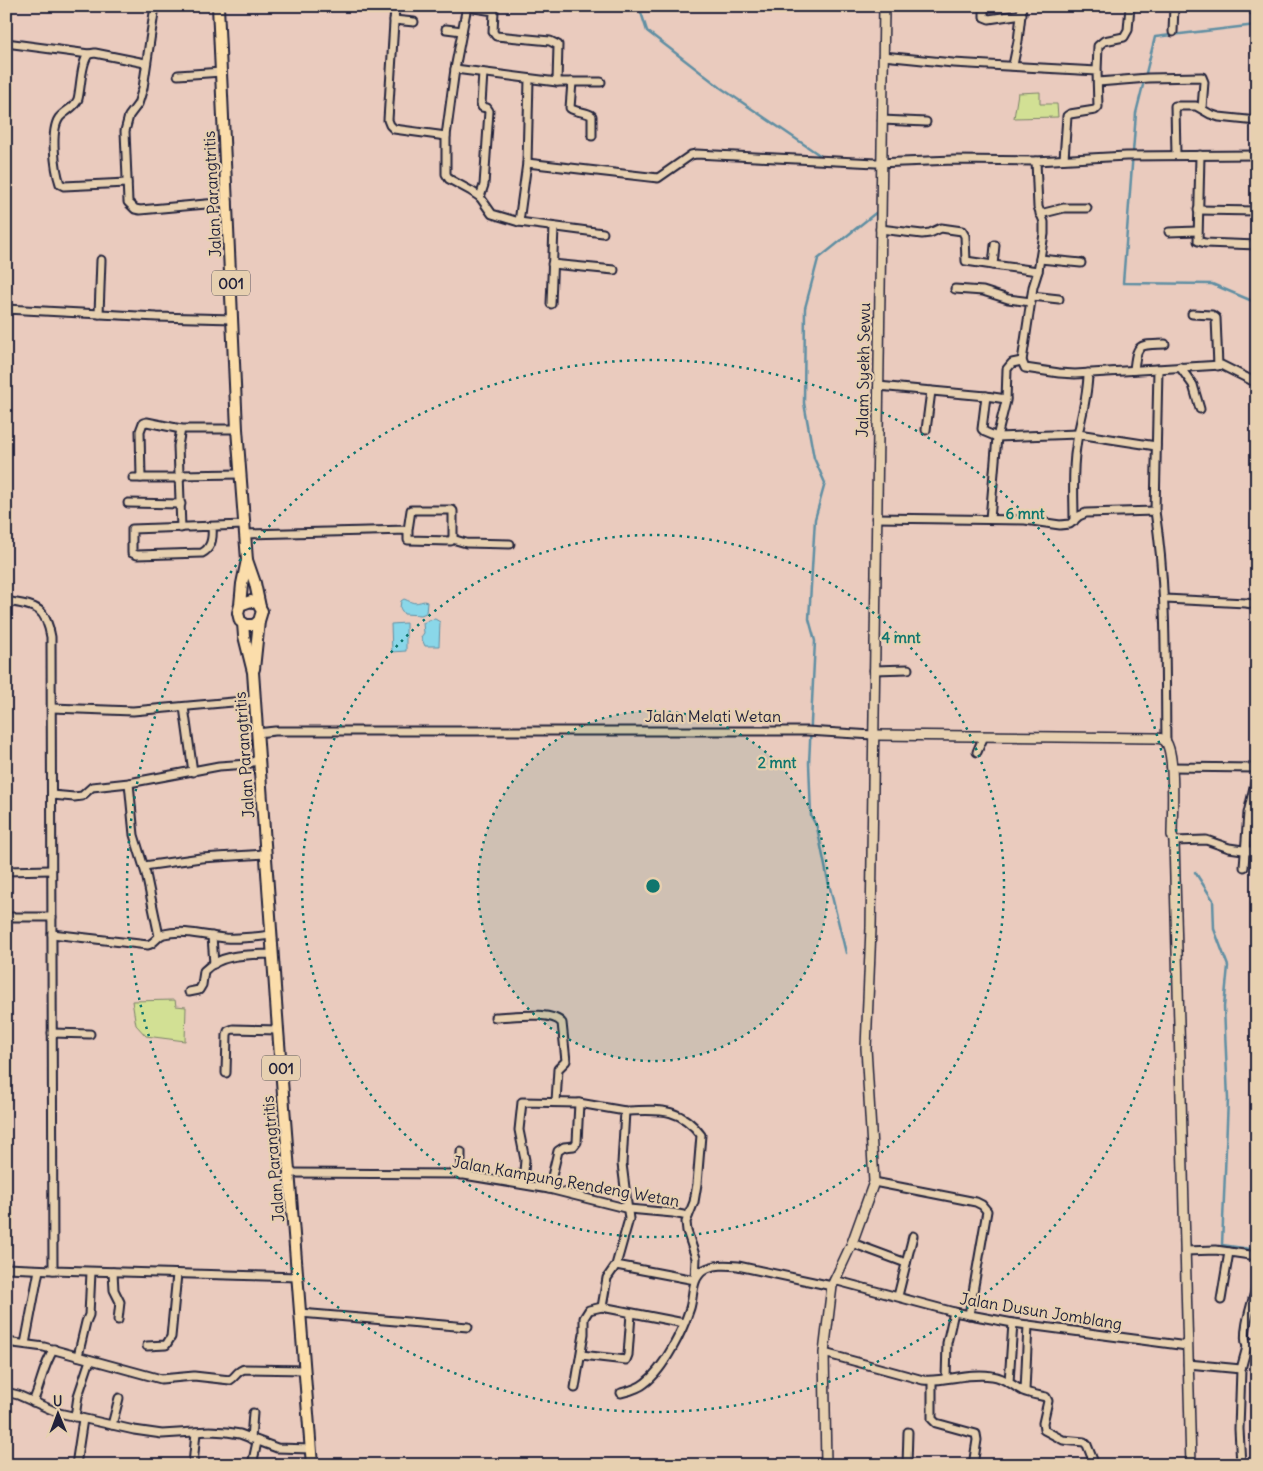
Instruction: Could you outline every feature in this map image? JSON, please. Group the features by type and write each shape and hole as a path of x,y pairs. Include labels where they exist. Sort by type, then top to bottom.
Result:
{"main road":[{"name":"Jalan Parangtritis","path":"218,6 240,474 247,560 256,583 260,607"},
{"name":"Jalan Parangtritis","path":"240,606 247,560"},
{"path":"240,606 251,601 260,607"},
{"name":"001","path":"240,606 238,617 243,624"},
{"name":"001","path":"260,607 262,614 260,621"},
{"name":"Jalan Parangtritis","path":"253,672 257,654 260,621"},
{"path":"243,624 254,625 260,621"},
{"name":"Jalan Parangtritis","path":"243,624 253,672 278,1030 312,1465"}],"street":[{"path":"155,6 143,88 138,104 129,116 126,131 128,202 135,209 228,202"},
{"path":"395,6 388,120 390,126 446,136"},
{"path":"557,82 557,43 496,36 493,32 494,11 467,6 455,69 446,136 446,174 449,179 480,198 492,214 520,222 603,233"},
{"name":"Jalam Syekh Sewu","path":"874,1182 866,1048 871,928 880,229 879,163 882,120 884,6"},
{"path":"984,6 984,17 989,19 1022,14"},
{"path":"1014,65 1022,6"},
{"path":"1064,159 1067,116 1096,109 1098,106 1098,46 1104,41 1124,37 1128,30 1130,6"},
{"path":"1173,32 1174,6"},
{"path":"394,20 414,22"},
{"path":"446,29 462,31"},
{"path":"6,43 90,54 95,52 146,63"},
{"path":"90,54 85,61 76,103 62,115 56,124 55,148 59,181 64,186 127,183"},
{"path":"883,56 1097,71"},
{"path":"455,69 557,82 601,82"},
{"path":"178,75 222,72"},
{"path":"480,198 484,185 488,111 487,108 482,108 481,104 483,73"},
{"path":"1098,82 1148,78 1202,77 1204,82 1202,108"},
{"path":"520,222 527,163 529,79"},
{"path":"572,82 570,108 592,116 592,136"},
{"path":"1176,155 1175,106 1196,106 1219,117 1257,121"},
{"path":"882,120 926,122"},
{"path":"527,163 658,178 691,155 696,154 879,163 954,160 1036,161 1126,156 1257,155"},
{"path":"1200,155 1197,239 1202,243 1257,246"},
{"path":"1036,161 1038,207 1044,222 1044,234 1031,299 1022,361 1024,365 1028,369 1059,373 1225,366 1257,383"},
{"path":"1040,214 1064,208 1087,208"},
{"path":"1198,210 1257,212"},
{"path":"550,304 554,227"},
{"path":"880,229 922,234 930,233 940,228 962,231 965,236 966,261 1038,271"},
{"path":"1169,232 1197,231"},
{"path":"993,265 995,245"},
{"path":"1040,259 1081,263"},
{"path":"99,314 101,260"},
{"path":"552,264 614,270"},
{"path":"955,288 983,292 1008,299 1059,299"},
{"path":"6,308 54,312 233,319"},
{"path":"1192,314 1212,315 1216,318 1218,366"},
{"path":"1134,370 1136,354 1140,347 1165,344"},
{"path":"990,519 997,437 1006,399 1008,366 1022,361"},
{"path":"1180,367 1193,385 1200,409"},
{"path":"1158,369 1155,511 1162,561 1164,599 1166,743 1172,767 1172,835 1174,841 1191,1465"},
{"path":"1074,521 1073,469 1088,373"},
{"path":"878,386 1006,399"},
{"path":"926,430 930,391"},
{"path":"986,396 982,429 997,437 1078,434 1156,446"},
{"path":"237,429 181,429 147,422 143,423 140,431 137,478 240,474"},
{"path":"181,429 178,446 181,528"},
{"path":"128,503 181,504"},
{"path":"452,540 454,513 452,510 410,510 408,540 452,540 466,543 510,544"},
{"path":"876,518 1032,520 1060,525 1068,524 1086,513 1155,511"},
{"path":"212,527 212,542 206,551 202,553 137,555 132,553 132,529 212,527 244,529 408,530"},
{"path":"1164,599 1257,605"},
{"path":"6,601 36,608 45,615 51,637 53,1270"},
{"path":"874,670 908,669"},
{"path":"52,708 133,711 255,700"},
{"path":"184,707 193,772"},
{"name":"Jalan Melati Wetan","path":"257,733 275,731 807,731 874,735 1155,738 1163,739 1166,743"},
{"path":"977,752 984,736"},
{"path":"52,795 82,796 92,787 129,783 219,766 248,764 259,759"},
{"path":"1172,767 1257,768"},
{"path":"1244,867 1249,805 1257,774"},
{"path":"129,783 134,835 144,866 159,936"},
{"path":"1174,841 1206,840 1218,846 1257,852"},
{"path":"144,866 201,858 266,854"},
{"path":"6,871 51,870"},
{"path":"6,917 52,917"},
{"path":"52,934 148,945 152,944 159,936 168,934 190,933 235,938 271,935"},
{"path":"212,936 214,964"},
{"path":"189,992 199,990 202,985 204,971 214,964 237,956 273,954"},
{"path":"495,1017 544,1016 555,1018 562,1023 566,1062 558,1069 556,1102"},
{"path":"226,1073 228,1031 233,1029 278,1030"},
{"path":"52,1033 90,1034"},
{"path":"523,1184 525,1160 519,1130 522,1102 579,1103 625,1111 662,1110 677,1114 694,1126 701,1135 694,1202 686,1222 687,1232 697,1262 690,1307 684,1323 661,1366 651,1378 638,1388 621,1393"},
{"path":"549,1188 558,1151 564,1147 574,1146 577,1142 579,1103"},
{"path":"602,1307 607,1278 616,1265 628,1226 628,1209 622,1164 625,1111"},
{"path":"461,1152 461,1174"},
{"name":"Jalan Kampung Rendeng Wetan","path":"290,1173 461,1174 549,1188 628,1209 673,1212 688,1216"},
{"path":"826,1465 824,1353 833,1283 852,1243 874,1182 976,1202 985,1208 969,1315"},
{"path":"898,1296 913,1236"},
{"path":"852,1243 906,1263"},
{"path":"1185,1251 1206,1250 1257,1256"},
{"path":"1221,1300 1229,1252"},
{"path":"616,1265 695,1280"},
{"name":"Jalan Dusun Jomblang","path":"695,1280 704,1271 713,1266 738,1266 898,1296 954,1312 1013,1323 1188,1346"},
{"path":"6,1268 298,1277"},
{"path":"25,1344 39,1270"},
{"path":"78,1356 89,1315 91,1272"},
{"path":"113,1272 114,1290 120,1302 118,1320"},
{"path":"147,1346 166,1345 171,1337 177,1274"},
{"path":"1247,1347 1245,1341 1246,1332 1257,1285"},
{"path":"575,1388 581,1355 585,1314 589,1310 602,1307 684,1323"},
{"path":"946,1378 947,1343 954,1312"},
{"path":"300,1313 468,1326"},
{"path":"581,1355 626,1360 632,1314"},
{"path":"1009,1382 1013,1323"},
{"path":"1024,1391 1028,1324"},
{"path":"6,1342 54,1349 154,1378 169,1380 194,1376 230,1380 239,1371 245,1369 305,1370"},
{"path":"1241,1465 1239,1429 1241,1369 1247,1347 1250,1343 1257,1342"},
{"path":"33,1402 39,1389 45,1364 54,1349"},
{"path":"824,1353 912,1378 932,1381 980,1375 991,1376 1009,1382 1024,1391 1046,1397 1048,1399 1043,1423 1044,1430 1063,1440 1084,1442 1095,1465"},
{"path":"75,1417 78,1396 90,1360"},
{"path":"1188,1364 1241,1369"},
{"path":"932,1381 932,1419 936,1423 976,1434 977,1440 973,1465"},
{"path":"6,1392 75,1417 153,1434 227,1432 240,1434 277,1448 311,1449"},
{"path":"112,1425 119,1398"},
{"path":"252,1465 254,1440 253,1413"},
{"path":"76,1465 84,1419"},
{"path":"193,1465 196,1432"},
{"path":"907,1465 908,1432"}],"green space":[{"path":"1040,92 1040,104 1057,104 1058,117 1014,118 1018,93"},
{"path":"175,1000 176,1006 186,1007 185,1041 146,1036 136,1025 132,1001"}],"water":[{"path":"404,599 414,603 427,602 426,613 421,615 404,614 400,608 401,601"},
{"path":"435,619 440,622 439,646 425,646 421,637 424,633 423,623"},
{"path":"406,623 406,651 392,652 391,624"}],"waterway":[{"path":"639,6 647,31 721,88 824,158"},
{"path":"1257,23 1256,25 1155,37 1136,113 1123,283 1212,284 1257,303"},
{"path":"846,953 817,827 811,816 809,763 815,641 809,619 815,519 825,483 814,458 804,403 805,308 818,259 878,211"},
{"path":"1257,431 1257,443"},
{"path":"1195,872 1213,900 1214,929 1228,966 1224,1007 1228,1099 1222,1245 1257,1250"}]}
